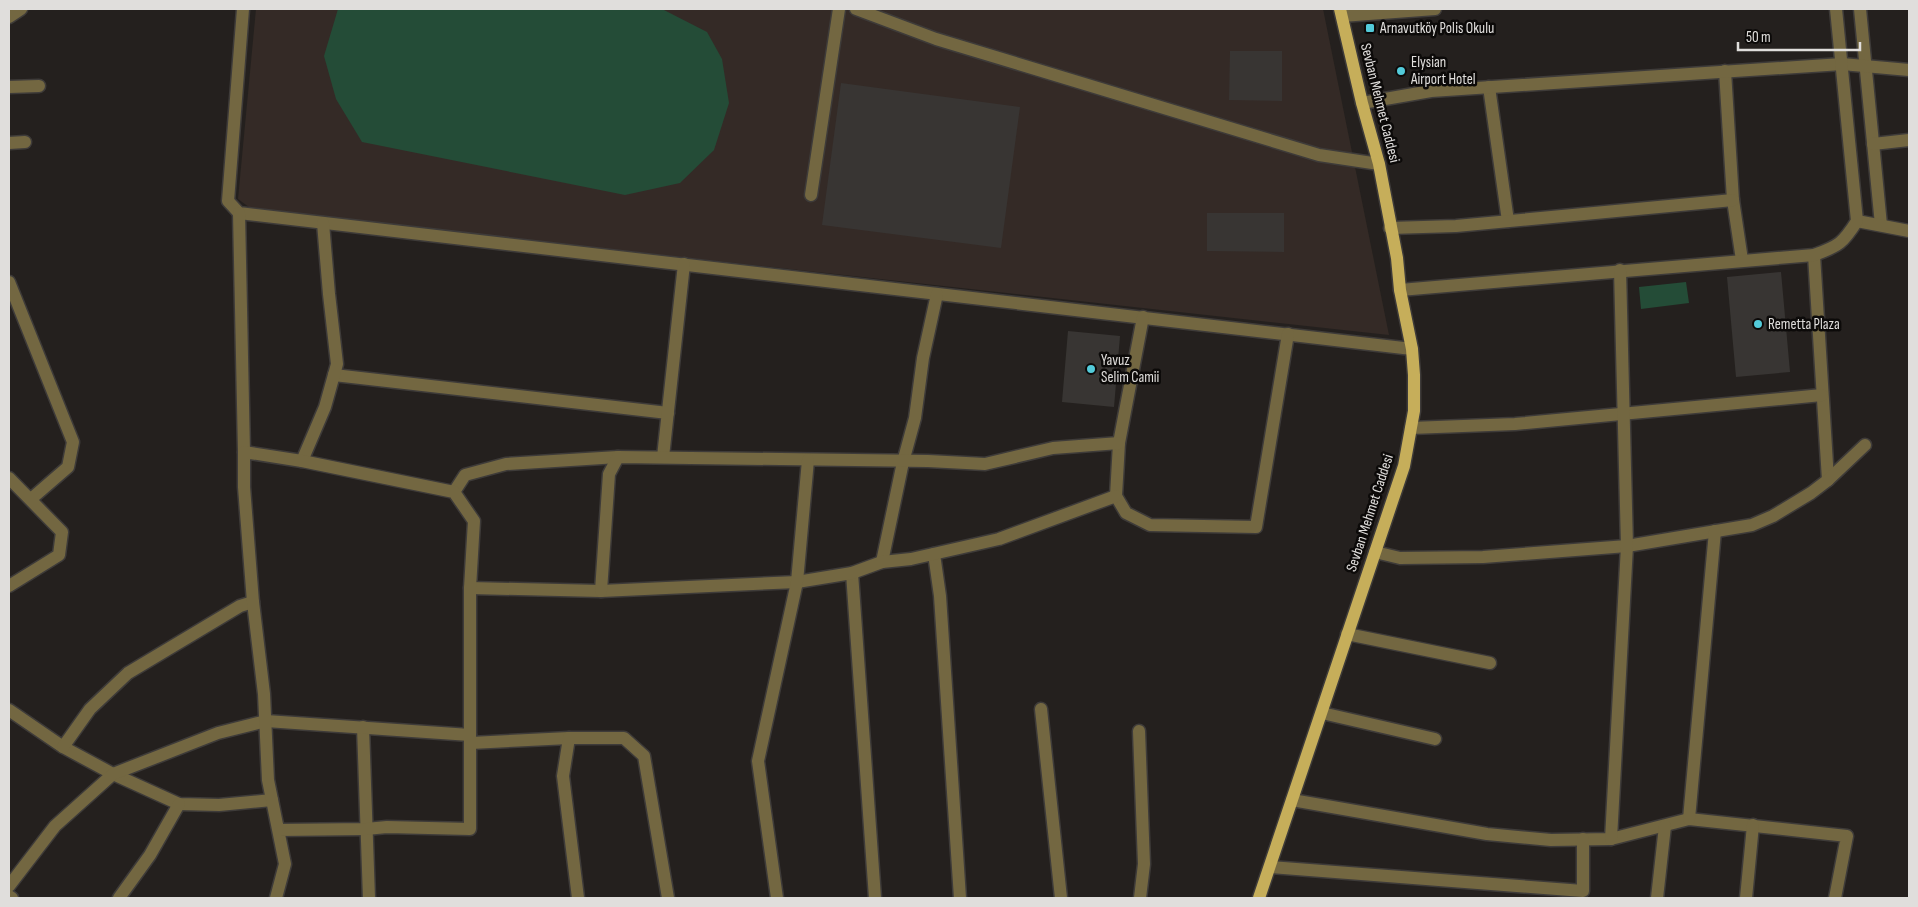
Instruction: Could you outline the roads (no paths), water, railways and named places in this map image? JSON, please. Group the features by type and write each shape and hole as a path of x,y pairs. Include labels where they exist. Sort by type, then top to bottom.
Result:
{"main road":[{"name":"Sevban Mehmet Caddesi","path":"1259,898 1404,466 1414,411 1412,349 1400,290 1397,258 1379,164 1362,103 1341,13"}],"street":[{"path":"9,17 21,9"},
{"path":"243,9 228,201 239,213 1412,349"},
{"path":"811,196 839,9"},
{"path":"856,9 936,39 1319,155 1379,164"},
{"path":"1341,13 1435,9"},
{"path":"1400,290 1814,254 1831,249 1844,240 1857,221 1836,9"},
{"path":"1860,9 1882,226"},
{"path":"1362,103 1431,91 1725,71 1842,64 1909,70"},
{"path":"1725,71 1733,200 1742,260"},
{"path":"9,87 39,86"},
{"path":"1490,87 1508,222"},
{"path":"1873,144 1909,140"},
{"path":"9,143 25,142"},
{"path":"1390,228 1508,222 1733,200"},
{"path":"239,213 244,487 253,602 264,694 268,780 285,864 276,898"},
{"path":"1857,221 1909,231"},
{"path":"302,461 325,407 337,364 323,223"},
{"path":"1814,254 1828,480"},
{"path":"663,457 684,264"},
{"path":"1612,839 1627,546 1620,270"},
{"path":"9,285 73,442 68,467 30,500"},
{"path":"882,562 915,418 923,358 937,294"},
{"path":"1143,318 1119,443 1116,496 1126,512 1150,525 1256,527 1288,334"},
{"path":"334,375 668,413"},
{"path":"1411,428 1515,424 1822,395"},
{"path":"454,492 465,475 506,464 618,457 663,457 928,461 985,464 1053,448 1119,443"},
{"path":"1375,552 1400,558 1483,557 1627,546 1752,525 1805,497 1828,480 1865,445"},
{"path":"244,452 302,461 454,492 474,521 470,588 470,829 387,827 278,830"},
{"path":"601,591 609,474 618,457"},
{"path":"777,898 758,761 797,582 808,460"},
{"path":"9,478 62,532 60,555 9,586"},
{"path":"470,588 601,591 797,582 852,574 882,562 912,559 999,539 1116,496"},
{"path":"1689,819 1715,531"},
{"path":"934,554 940,596 960,898"},
{"path":"852,574 875,898"},
{"path":"63,747 90,709 128,673 240,606 253,602"},
{"path":"1348,634 1490,663"},
{"path":"1041,709 1061,898"},
{"path":"9,710 63,747 112,774 179,804 220,805 272,800"},
{"path":"1322,712 1435,739"},
{"path":"9,886 55,826 112,774 218,733 266,721 363,727 470,739 624,738 644,756 668,898"},
{"path":"363,727 369,898"},
{"path":"1138,732 1144,864 1140,898"},
{"path":"570,738 563,776 578,898"},
{"path":"1292,800 1487,834 1551,840 1612,839 1689,819 1847,836 1835,898"},
{"path":"119,898 150,855 179,804"},
{"path":"1657,898 1665,826"},
{"path":"1746,898 1753,826"},
{"path":"1270,867 1583,890 1583,839"}],"place":[{"name":"Arnavutköy Polis Okulu","path":"1370,28"},
{"name":"Elysian Airport Hotel","path":"1401,71"},
{"name":"Remetta Plaza","path":"1758,324"},
{"name":"Yavuz Selim Camii","path":"1091,369"}]}
